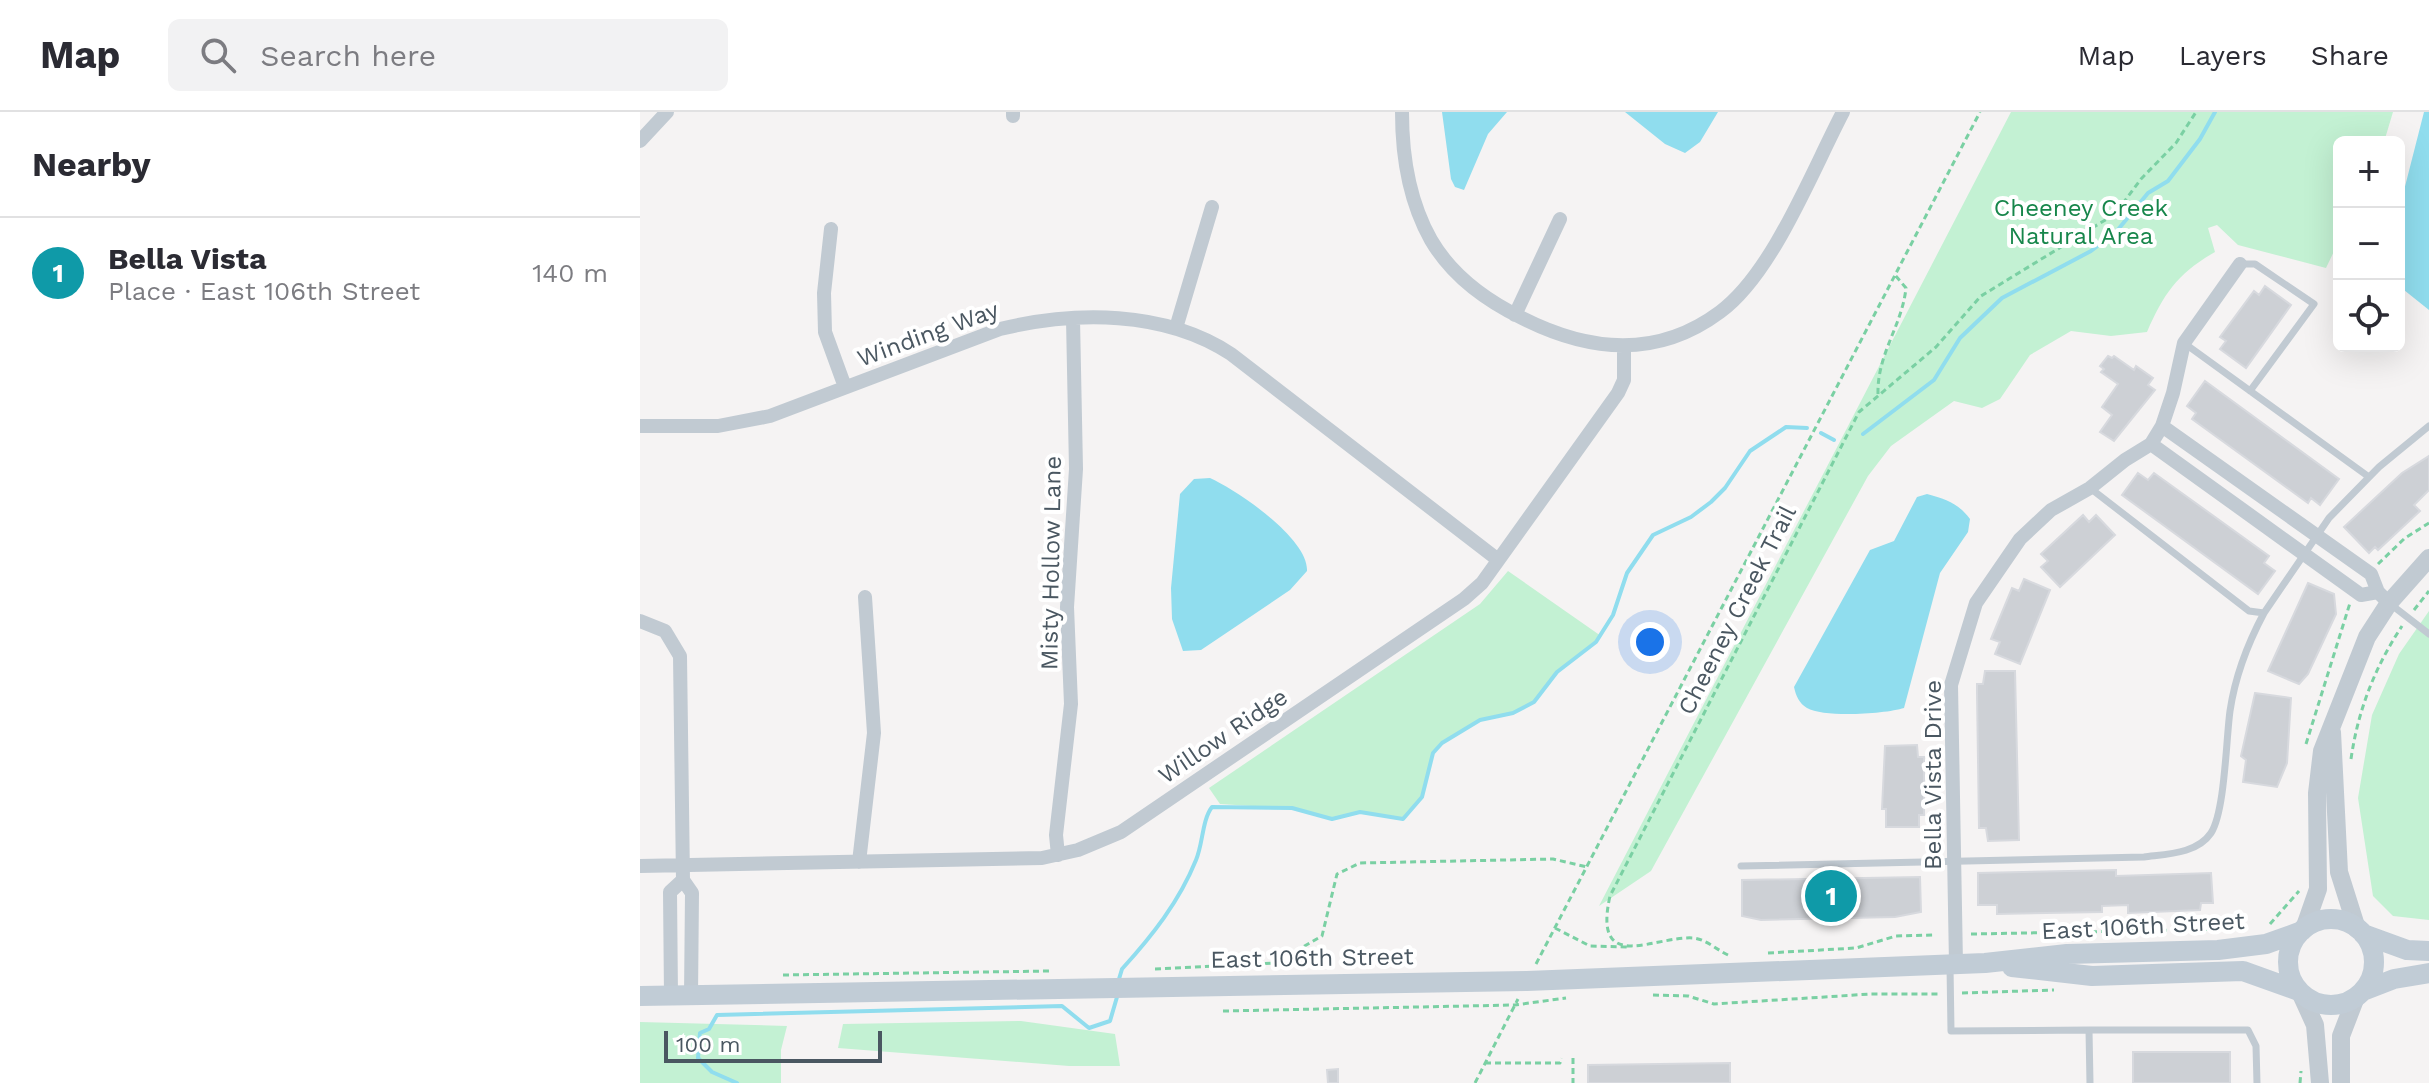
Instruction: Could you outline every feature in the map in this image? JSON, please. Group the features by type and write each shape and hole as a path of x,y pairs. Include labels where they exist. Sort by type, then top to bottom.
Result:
{"main road":[{"path":"2429,951 2407,950 2330,920 2303,930 2290,949 2288,964 2299,991 2314,1002 2331,1005 2394,979 2429,973"},
{"name":"East 106th Street","path":"640,996 1527,981 1985,963 2067,954 2218,950 2266,944 2303,930"},
{"path":"2359,994 2373,967 2371,949 2360,931"},
{"name":"East 106th Street","path":"1985,963 2092,976 2243,971 2299,991"}],"street":[{"path":"640,141 667,112"},
{"path":"1402,112 1408,181 1432,242 1465,282 1485,299 1574,341 1624,348 1679,336 1701,326 1735,300 1766,260 1843,112"},
{"path":"1176,328 1212,207"},
{"path":"1515,315 1560,219"},
{"path":"831,229 824,293 825,332 845,387"},
{"name":"Bella Vista Drive","path":"1953,964 1951,685 1976,603 2020,539 2051,510 2090,488 2151,444 2162,426 2184,343 2240,264"},
{"name":"Winding Way","path":"640,426 746,423 1000,329 1073,319 1130,319 1200,336 1231,354 1497,559"},
{"name":"Misty Hollow Lane","path":"1058,855 1056,835 1071,704 1067,607 1076,469 1073,319"},
{"name":"Willow Ridge","path":"640,866 683,872 1058,855 1121,832 1464,599 1482,583 1618,393 1624,380 1624,348"},
{"path":"2162,426 2371,574 2384,598"},
{"path":"2151,444 2361,595 2384,598"},
{"path":"2303,930 2318,891 2318,772 2322,751 2332,732 2356,658 2384,598 2429,558"},
{"path":"859,862 874,733 865,597"},
{"path":"640,621 665,631 680,656 683,872 692,893 681,996"},
{"path":"2332,732 2339,872 2360,931"},
{"path":"681,996 670,892 683,872"},
{"path":"2299,991 2315,1025 2320,1083"},
{"path":"2341,1083 2341,1036 2359,994"}],"lane":[{"path":"2240,264 2255,264 2314,304 2250,391"},
{"path":"2184,343 2369,477"},
{"path":"1741,866 2144,857 2185,852 2211,833 2224,782 2231,709 2248,644 2264,613 2315,535 2369,477 2429,426"},
{"path":"2090,488 2249,611 2264,613"},
{"path":"2384,598 2429,634"},
{"path":"1953,964 1951,1031 2248,1030 2256,1046 2257,1083"},
{"path":"2089,1030 2090,1083"}],"path":[{"path":"1475,1083 1980,112"},
{"name":"Cheeney Creek Trail","path":"1640,948 1611,937 1610,896 1859,412 1936,347 1981,296 2115,214 2141,179 2176,143 2196,112"},
{"path":"1878,395 1883,350 1903,313 1906,288 1895,275"},
{"path":"2350,766 2362,705 2384,654 2407,617 2429,591"},
{"path":"1275,963 1322,936 1337,874 1360,863 1553,859 1587,867"},
{"path":"2265,927 2301,888"},
{"path":"1555,928 1590,946 1640,948 1695,938 1731,956"},
{"path":"1971,934 2241,928"},
{"path":"1764,953 1856,948 1896,936 1934,935"},
{"path":"1150,970 1180,965 1275,963 1316,967"},
{"path":"1223,1011 1515,1005 1553,1002 1577,994"},
{"path":"1651,994 1688,996 1714,1004 1871,994"},
{"path":"1485,1063 1573,1060 1573,1083"}],"green space":[{"name":"Cheeney Creek Natural Area","path":"2011,112 2393,112 2386,136 2333,136 2333,253 2326,268 2238,245 2217,225 2208,228 2215,252 2191,268 2174,285 2147,332 2111,336 2071,331 2030,355 2000,399 1982,408 1954,401 1891,446 1868,476 1651,871 1599,906"},
{"path":"1508,571 1601,636 1557,672 1534,702 1513,713 1480,720 1442,743 1433,753 1422,797 1403,819 1360,812 1332,819 1301,809 1220,804 1209,788 1480,604"},
{"path":"2429,611 2429,920 2393,916 2373,896 2358,798 2372,715 2399,654"},
{"path":"1021,1021 1115,1034 1120,1066 1069,1066 838,1048 843,1024"},
{"path":"640,1022 787,1026 781,1050 781,1083 640,1083"}],"water":[{"path":"1442,112 1507,112 1488,134 1464,190 1455,187 1451,179"},
{"path":"1625,112 1718,112 1700,142 1685,153 1665,144"},
{"path":"2424,112 2429,112 2429,310 2405,291 2405,186"},
{"path":"1210,478 1253,504 1284,531 1305,558 1307,571 1290,590 1201,650 1183,651 1172,619 1171,588 1180,494 1194,479"},
{"path":"1927,494 1952,503 1970,519 1968,532 1940,573 1904,708 1855,714 1827,713 1807,708 1798,699 1794,687 1870,550 1894,541 1917,497"}],"building":[{"path":"2265,286 2291,305 2246,368 2220,349 2226,341 2220,337 2254,291 2259,295"},
{"path":"2108,356 2114,356 2134,370 2136,366 2153,378 2148,385 2155,390 2114,441 2100,432 2112,415 2102,407 2118,384 2101,372 2104,369 2100,366"},
{"path":"2205,381 2339,479 2320,505 2311,498 2308,503 2192,419 2196,413 2187,406"},
{"path":"2429,456 2429,490 2414,505 2420,511 2378,550 2375,547 2369,553 2344,527 2402,473"},
{"path":"2138,473 2148,480 2154,473 2269,556 2264,563 2275,571 2258,594 2122,495"},
{"path":"2083,515 2089,522 2096,515 2115,535 2060,587 2041,567 2048,561 2041,554"},
{"path":"2024,579 2050,590 2020,664 1995,654 2000,642 1991,639 2012,588 2019,591"},
{"path":"2308,583 2334,594 2336,614 2308,674 2299,684 2268,671"},
{"path":"1985,671 2015,671 2019,840 1988,841 1986,828 1979,828 1977,684 1983,684"},
{"path":"2255,693 2291,698 2287,763 2277,787 2243,782 2246,760 2241,756"},
{"path":"1917,745 1918,757 1924,757 1924,815 1919,815 1919,827 1886,827 1886,809 1882,809 1885,746"},
{"path":"2116,870 2116,876 2211,873 2213,903 2201,903 2200,910 2128,913 2128,905 2102,906 2102,912 1997,914 1997,905 1978,905 1978,873"},
{"path":"1920,877 1921,912 1895,917 1761,920 1742,916 1742,880"},
{"path":"2133,1052 2230,1052 2230,1083 2133,1083"},
{"path":"1730,1063 1730,1083 1588,1083 1588,1065"},
{"path":"1338,1069 1338,1083 1328,1083 1327,1070"}],"waterway":[{"path":"1863,434 1934,380 1960,338 2002,298 2091,251 2116,232 2148,193 2168,181 2200,139 2215,112"},
{"path":"1119,979 1122,969 1154,931 1181,890 1196,860 1212,807 1292,808 1332,819 1360,812 1403,819 1422,797 1433,753 1442,743 1480,720 1513,713 1534,702 1557,672 1596,642 1613,615 1627,573 1653,535 1691,517 1711,502 1725,488 1750,451 1786,427 1807,428"},
{"path":"1821,433 1834,440"},
{"path":"737,1083 712,1072 698,1058 700,1033 709,1029 717,1015 1062,1006 1089,1028 1110,1021 1117,997"}],"place":[{"name":"Bella Vista","path":"1831,896"}]}
